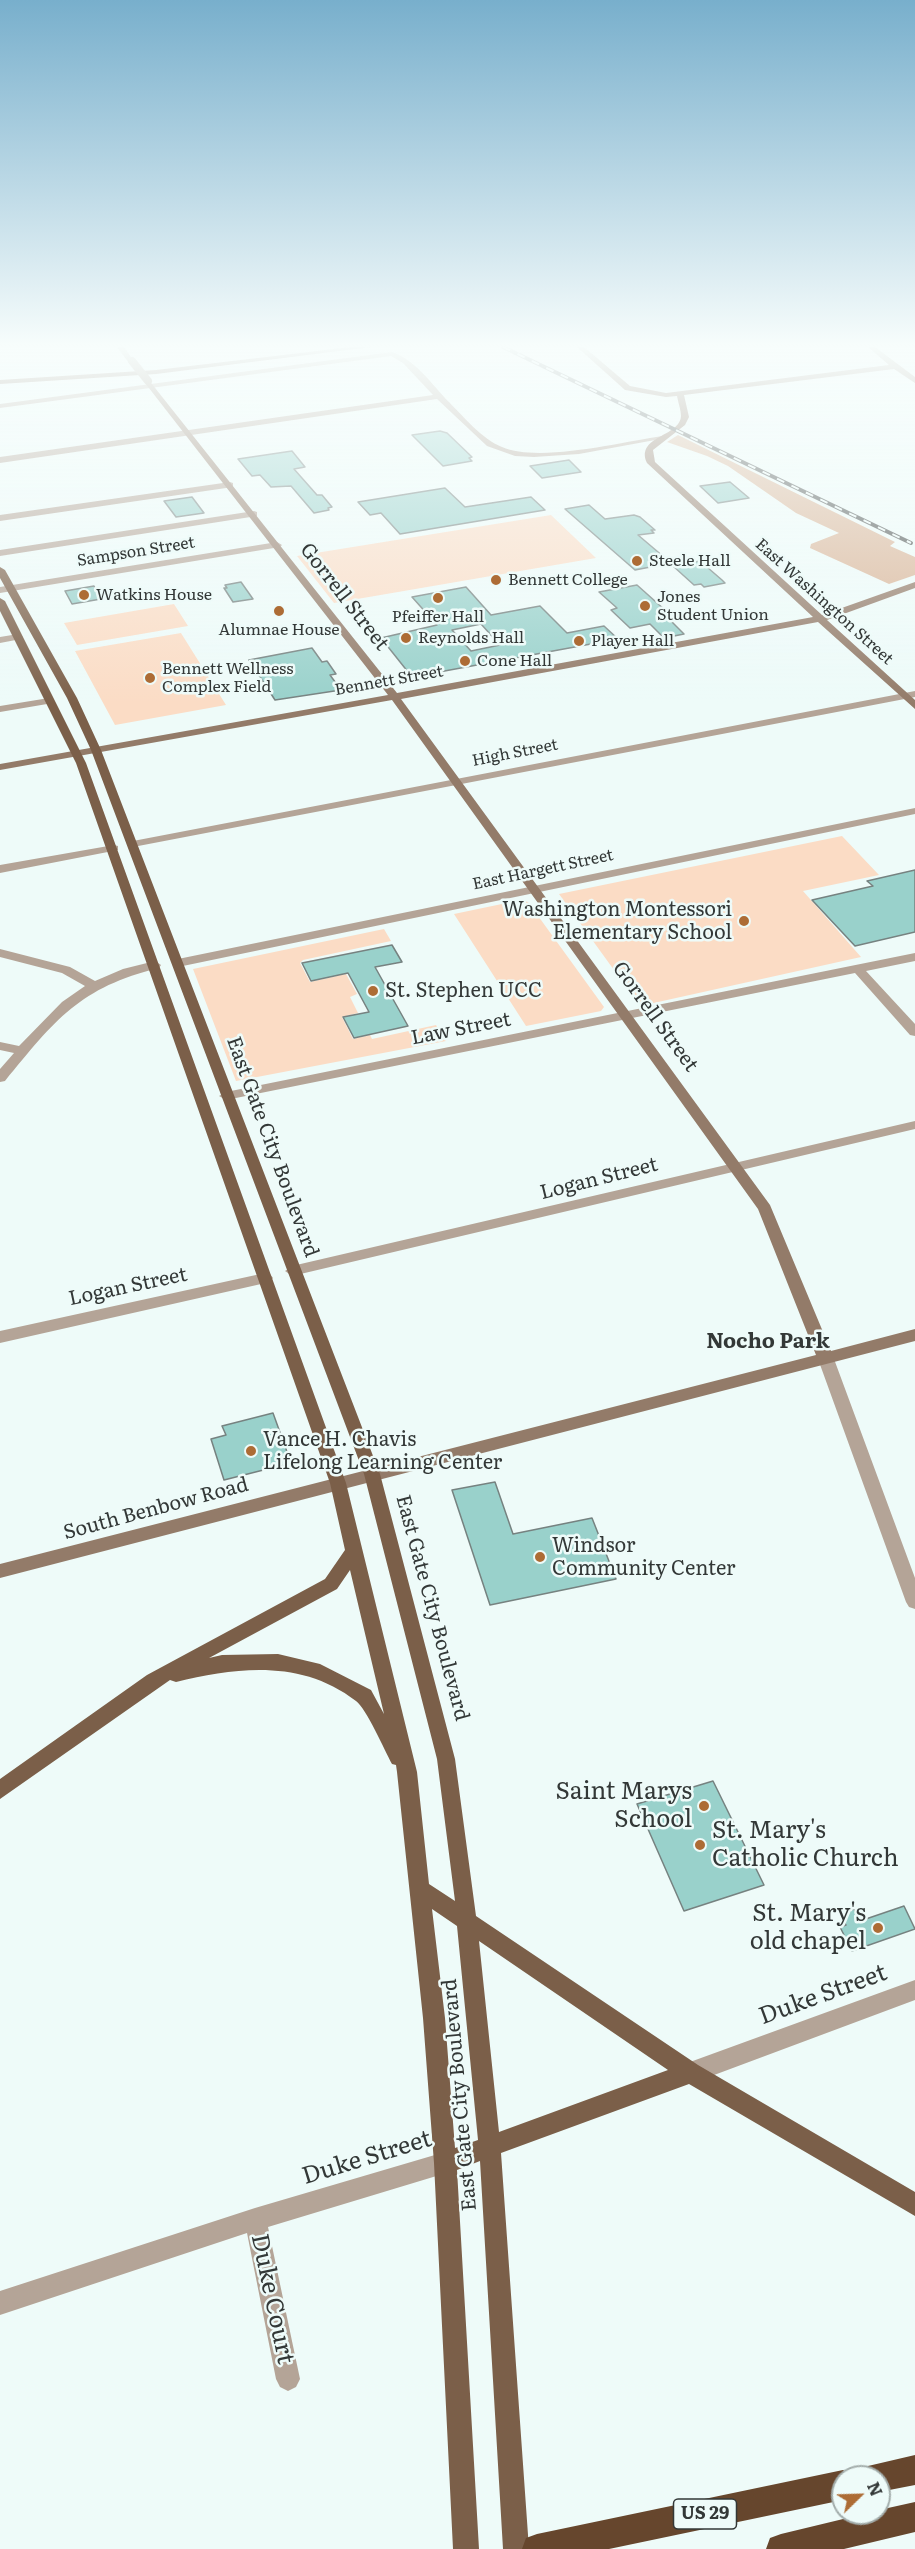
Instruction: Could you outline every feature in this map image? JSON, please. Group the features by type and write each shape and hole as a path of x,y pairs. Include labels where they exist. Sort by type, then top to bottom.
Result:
{"highway":[{"path":"891,2475 915,2470"},
{"name":"US 29","path":"537,2549 831,2488"},
{"path":"781,2549 915,2517"}],"main road":[{"name":"East Gate City Boulevard","path":"0,570 5,589 72,698 96,750 292,1271 372,1474 446,1759 467,1920 490,2147 516,2549"},
{"name":"East Gate City Boulevard","path":"0,601 77,753 114,848 338,1483 355,1550 407,1772 421,1890 445,2163 466,2549"},
{"path":"0,1790 153,1680 331,1584 355,1550"},
{"path":"153,1680 222,1663 278,1662 320,1672 364,1696 407,1772"},
{"path":"421,1890 690,2073 915,2205"},
{"name":"Duke Street","path":"445,2163 690,2073"}],"street":[{"name":"Gorrell Street","path":"215,466 395,697 765,1208 825,1359 915,1602"},
{"name":"East Washington Street","path":"658,466 694,504 819,619 909,695 915,706"},
{"path":"0,518 230,485"},
{"path":"0,553 254,514"},
{"name":"Sampson Street","path":"5,589 277,545"},
{"name":"Bennett Street","path":"0,767 647,653 819,619 915,585"},
{"path":"0,640 18,637"},
{"name":"High Street","path":"133,844 909,695"},
{"path":"0,709 49,701"},
{"name":"East Hargett Street","path":"178,963 915,811"},
{"path":"0,869 114,848"},
{"path":"0,953 66,970 93,985"},
{"name":"Law Street","path":"226,1096 915,957"},
{"path":"0,1078 68,1002 93,985 123,972 155,965"},
{"path":"857,968 915,1032"},
{"path":"0,1046 22,1051"},
{"name":"Logan Street","path":"292,1271 915,1125"},
{"name":"Logan Street","path":"0,1337 265,1278"},
{"name":"South Benbow Road","path":"1,1568 915,1335"},
{"name":"Duke Street","path":"690,2073 915,1990"},
{"name":"Duke Street","path":"0,2303 255,2219 445,2163"},
{"name":"Duke Court","path":"255,2219 288,2379"}],"shaded area":[{"path":"728,466 741,466 895,542 890,546 915,557 915,575 889,584 810,548 811,544 839,533 796,513"},
{"path":"551,515 596,558 334,603 297,556"},
{"path":"174,604 188,626 77,645 64,623"},
{"name":"Bennett Wellness Complex Field","path":"181,633 226,705 115,725 75,651"},
{"name":"Washington Montessori Elementary School","path":"842,836 879,875 803,891 861,957 640,1006 559,894"},
{"path":"521,900 528,902 604,1007 601,1011 526,1026 454,914"},
{"path":"384,929 391,941 303,960 300,963 310,982 346,974 357,994 350,997 358,1013 342,1017 353,1039 370,1035 372,1039 436,1025 446,1041 236,1081 193,969"}],"building":[{"path":"244,466 304,466 294,469 317,495 322,495 332,507 328,508 329,510 314,513 291,486 271,487 260,475 252,476"},
{"path":"530,466 575,466 581,472 542,478"},
{"path":"730,482 749,498 718,503 700,486"},
{"path":"445,488 465,507 531,497 545,510 400,534 381,513 370,515 358,502"},
{"path":"192,497 204,513 176,517 164,501"},
{"path":"589,505 605,519 634,515 640,517 655,530 651,530 654,533 638,535 671,563 635,570 565,509"},
{"path":"700,561 725,583 704,587 701,584 694,585 673,566"},
{"path":"241,582 253,599 233,602 224,588 227,588 225,585"},
{"name":"Jones Student Union","path":"637,585 675,619 670,620 684,634 664,638 650,624 630,628 611,610 617,608 599,592"},
{"name":"Watkins House","path":"94,586 101,599 72,604 65,591"},
{"path":"466,587 491,615 540,606 567,633 604,626 618,639 412,677 381,638 437,625 412,597","holes":["481,624 500,645 471,651 452,630"]},
{"path":"312,648 322,662 327,661 336,674 330,675 341,690 275,700 249,660"},
{"path":"915,870 915,932 855,946 812,900 873,886 867,881"},
{"name":"St. Stephen UCC","path":"392,945 402,962 375,967 408,1026 354,1038 343,1017 369,1012 348,973 311,981 302,963"},
{"name":"Vance H. Chavis Lifelong Learning Center","path":"273,1413 291,1463 224,1480 211,1439 226,1435 222,1426"},
{"name":"Windsor Community Center","path":"495,1482 513,1534 592,1518 616,1579 490,1605 452,1490"},
{"name":"St. Mary's Catholic Church","path":"713,1781 764,1885 684,1911 637,1804"},
{"name":"St. Mary's old chapel","path":"904,1906 915,1929 852,1951 840,1927 846,1925 840,1914 854,1909 860,1921"}],"railway":[{"path":"751,466 911,543"}],"place":[{"name":"Steele Hall","path":"637,561"},
{"name":"Bennett College","path":"496,580"},
{"name":"Watkins House","path":"84,595"},
{"name":"Pfeiffer Hall","path":"438,598"},
{"name":"Jones Student Union","path":"645,606"},
{"name":"Alumnae House","path":"279,611"},
{"name":"Reynolds Hall","path":"406,638"},
{"name":"Player Hall","path":"579,641"},
{"name":"Cone Hall","path":"465,661"},
{"name":"Bennett Wellness Complex Field","path":"150,678"},
{"name":"Washington Montessori Elementary School","path":"744,921"},
{"name":"St. Stephen UCC","path":"373,991"},
{"name":"Vance H. Chavis Lifelong Learning Center","path":"251,1451"},
{"name":"Windsor Community Center","path":"540,1557"},
{"name":"Saint Marys School","path":"704,1806"},
{"name":"St. Mary's Catholic Church","path":"700,1845"},
{"name":"St. Mary's old chapel","path":"878,1928"}],"district":[{"name":"Nocho Park","path":"768,1342"}]}
